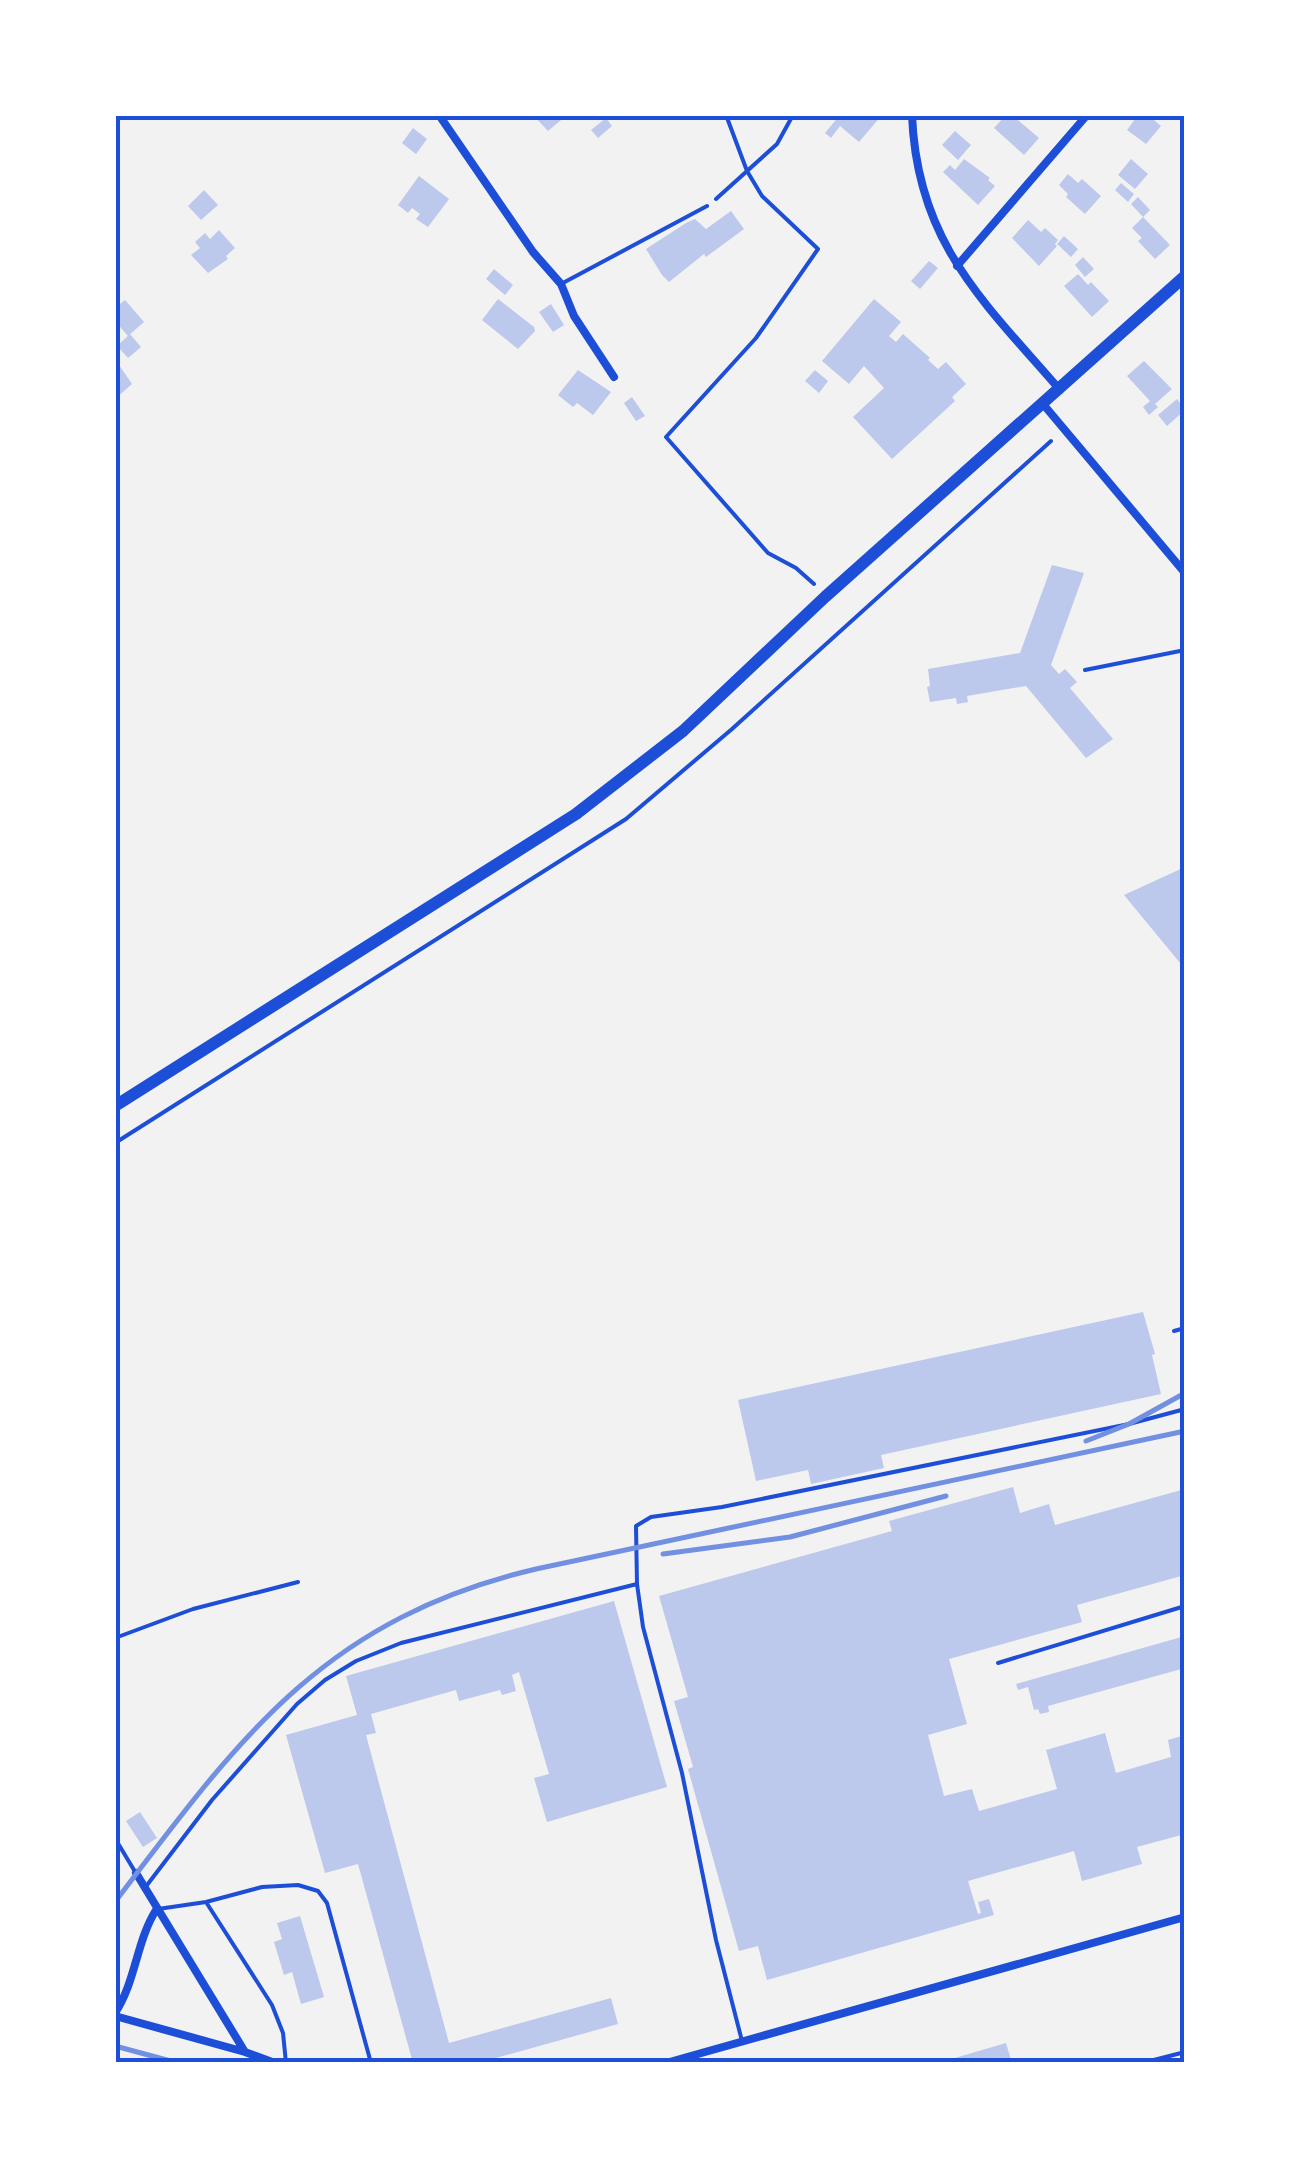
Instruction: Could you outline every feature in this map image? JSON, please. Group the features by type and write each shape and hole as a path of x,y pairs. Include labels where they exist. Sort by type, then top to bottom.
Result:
{"main road":[{"path":"115,1106 576,814 683,731 825,597 1185,276"}],"street":[{"path":"439,115 533,252 561,284 574,316 614,377"},
{"path":"912,115 919,176 944,245 1060,390"},
{"path":"957,266 1086,115"},
{"path":"1043,404 1185,573"},
{"path":"136,1873 245,2052"},
{"path":"156,1910 144,1930 134,1971 115,2014 275,2063"},
{"path":"666,2063 1185,1917"}],"lane":[{"path":"561,284 706,206"},
{"path":"1084,670 1185,650"},
{"path":"1174,1331 1185,1328"},
{"path":"742,2042 716,1940 682,1773 643,1627 634,1532 640,1522 1129,1424 1185,1409"},
{"path":"115,1638 193,1608 298,1582"},
{"path":"144,1888 212,1800 298,1704 356,1661 401,1643 637,1584"},
{"path":"998,1663 1185,1606"},
{"path":"116,1839 136,1873"},
{"path":"156,1910 262,1887 298,1884 318,1891 327,1903 371,2063"},
{"path":"206,1902 272,2004 283,2033 286,2063"},
{"path":"1142,2063 1185,2052"}],"path":[{"path":"726,115 746,172 762,196 818,249 756,338 666,437 768,553 808,576 825,597"},
{"path":"706,206 776,144 793,115"}],"building":[{"path":"533,115 567,115 548,131"},
{"path":"840,115 882,115 859,142 840,126 831,138 825,133"},
{"path":"1006,115 1012,115 1039,138 1024,155 994,128"},
{"path":"1138,115 1148,115 1161,126 1146,144 1127,130"},
{"path":"606,118 612,126 598,138 591,130"},
{"path":"413,128 427,139 416,154 402,143"},
{"path":"955,131 971,145 958,160 942,145"},
{"path":"964,159 995,186 978,205 943,172 950,165 955,170"},
{"path":"1131,159 1148,174 1135,189 1118,175"},
{"path":"1068,174 1078,183 1082,179 1101,196 1085,214 1059,185"},
{"path":"419,176 449,199 428,227 416,219 420,214 412,208 408,213 398,205"},
{"path":"1121,183 1134,194 1128,202 1115,190"},
{"path":"204,190 218,205 201,220 188,206"},
{"path":"1138,197 1150,210 1143,217 1131,204"},
{"path":"731,211 744,229 669,282 646,249 686,223 695,219 706,229"},
{"path":"1143,217 1170,245 1155,259 1132,228"},
{"path":"1028,220 1058,240 1039,266 1012,238"},
{"path":"219,230 235,248 226,256 228,259 208,273 191,255 200,248 195,242 205,233 210,239"},
{"path":"1064,236 1078,249 1071,257 1057,244"},
{"path":"1083,257 1094,269 1085,277 1075,265"},
{"path":"929,261 938,268 920,289 911,281"},
{"path":"494,269 513,285 505,295 486,279"},
{"path":"1078,274 1109,301 1092,317 1064,286"},
{"path":"498,299 534,327 535,331 518,349 482,320"},
{"path":"874,299 901,322 889,336 896,342 903,334 938,369 946,362 966,384 952,397 955,401 892,459 853,417 884,388 864,366 849,384 822,361"},
{"path":"125,300 144,322 128,336 115,321 115,308"},
{"path":"551,304 564,325 553,332 539,312"},
{"path":"130,334 141,347 128,358 117,346"},
{"path":"115,359 132,384 115,399"},
{"path":"1144,361 1172,389 1149,415 1143,407 1150,401 1127,376"},
{"path":"578,370 611,392 593,415 558,395"},
{"path":"815,370 828,381 819,393 805,381"},
{"path":"632,397 645,416 636,421 624,403"},
{"path":"1177,399 1185,410 1167,426 1158,415"},
{"path":"1052,565 1084,573 1051,665 1059,674 1065,669 1077,682 1070,688 1113,739 1086,758 1026,686 967,696 968,702 957,704 956,698 930,702 927,687 928,669 1020,653"},
{"path":"1185,867 1185,969 1124,895"},
{"path":"1143,1312 1161,1394 881,1455 884,1468 811,1484 808,1470 756,1481 738,1400"},
{"path":"1013,1487 1020,1513 1049,1504 1055,1525 1185,1489 1185,1575 1077,1605 1082,1622 949,1659 967,1724 928,1735 944,1796 972,1789 979,1811 1057,1789 1046,1750 1105,1733 1116,1773 1171,1757 1168,1740 1185,1735 1185,1834 1137,1847 1142,1864 1082,1881 1074,1851 968,1881 978,1914 978,1902 989,1899 994,1915 767,1980 758,1946 739,1951 688,1769 693,1767 674,1701 688,1697 659,1596 892,1531 889,1521"},
{"path":"614,1601 667,1787 547,1822 534,1778 549,1774 519,1672 512,1675 516,1691 502,1695 500,1690 459,1701 456,1690 371,1714 376,1733 366,1735 449,2043 611,1998 618,2024 478,2063 413,2063 358,1864 325,1873 286,1735 357,1715 346,1676"},
{"path":"1185,1636 1185,1668 1048,1706 1049,1712 1040,1714 1038,1709 1034,1710 1028,1687 1018,1690 1016,1684"},
{"path":"140,1812 157,1838 143,1847 126,1821"},
{"path":"300,1916 324,1997 301,2004 292,1972 284,1975 274,1942 282,1939 277,1923"},
{"path":"1006,2043 1012,2063 948,2063 948,2060"}],"railway":[{"path":"1086,1441 1129,1424 1185,1393"},
{"path":"115,1902 247,1737 293,1692 343,1653 398,1619 462,1591 536,1569 1185,1431"},
{"path":"663,1554 790,1537 946,1496"},
{"path":"115,2046 178,2063"}]}
